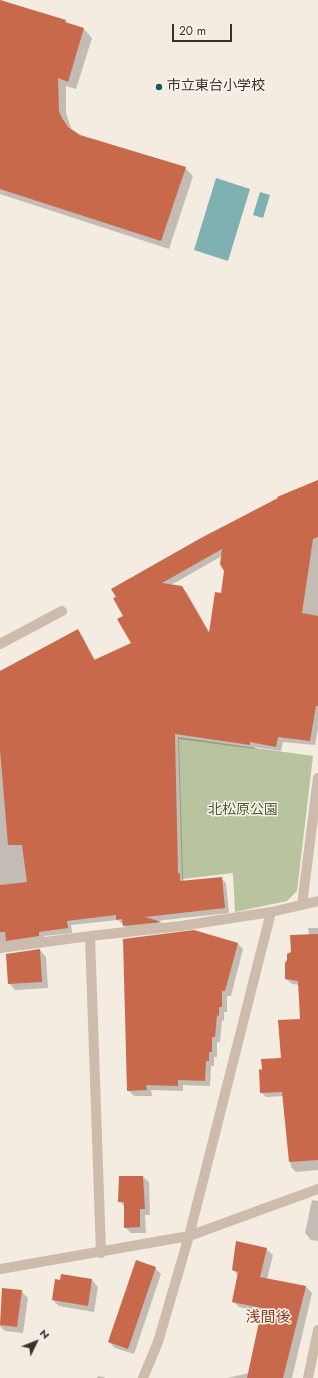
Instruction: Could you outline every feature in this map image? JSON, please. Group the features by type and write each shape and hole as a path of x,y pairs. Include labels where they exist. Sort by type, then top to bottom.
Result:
{"street":[{"path":"0,644 62,611"},
{"path":"302,905 318,778"},
{"path":"0,948 180,926 271,912 318,901"},
{"path":"143,1378 158,1342 189,1236 271,912"},
{"path":"90,936 101,1253"},
{"path":"0,1269 101,1253 189,1236 318,1189"},
{"path":"308,1378 318,1330"}],"green space":[{"name":"北松原公園","path":"178,737 313,756 297,891 287,901 235,912 233,873 182,879"}],"water":[{"path":"216,178 250,189 228,261 194,250"},
{"path":"260,192 270,195 263,218 253,215"}],"building":[{"path":"0,0 66,20 65,22 84,28 68,82 58,78 59,111 68,127 80,135 186,167 161,241 0,189"},
{"path":"318,480 318,537 313,539 302,613 318,616 318,706 316,706 310,741 278,737 276,747 250,742 250,745 175,734 178,873 180,873 180,881 222,877 225,908 145,917 162,922 123,926 122,919 116,920 116,915 67,921 68,928 39,932 39,936 6,941 5,932 0,932 0,885 27,882 22,845 8,845 0,750 0,671 78,629 94,660 131,643 117,619 123,616 113,598 116,597 111,589 201,538 278,498 277,497","holes":["222,549 220,564 224,571 221,593 215,592 209,633 182,586 162,583"]},
{"path":"194,930 238,943 225,991 222,991 222,1007 219,1007 219,1016 217,1015 215,1037 212,1037 212,1052 209,1052 209,1061 206,1061 205,1081 178,1080 178,1086 146,1085 147,1090 127,1091 123,939"},
{"path":"318,934 318,1160 289,1162 282,1092 260,1093 259,1069 262,1070 261,1059 281,1058 278,1020 300,1019 298,981 285,979 285,963 287,960 287,954 291,952 290,935"},
{"path":"40,949 42,982 8,984 6,954"},
{"path":"119,1176 143,1176 145,1209 140,1209 140,1227 124,1228 124,1202 118,1202"},
{"path":"236,1241 267,1248 260,1277 306,1286 283,1378 247,1378 262,1308 232,1302 238,1272 232,1270"},
{"path":"136,1260 156,1267 128,1349 108,1342"},
{"path":"61,1274 92,1279 88,1306 52,1300 55,1279 60,1280"},
{"path":"2,1288 22,1290 17,1327 0,1325"}],"place":[{"name":"市立東台小学校","path":"159,87"}],"district":[{"name":"浅間後","path":"268,1318"}]}
